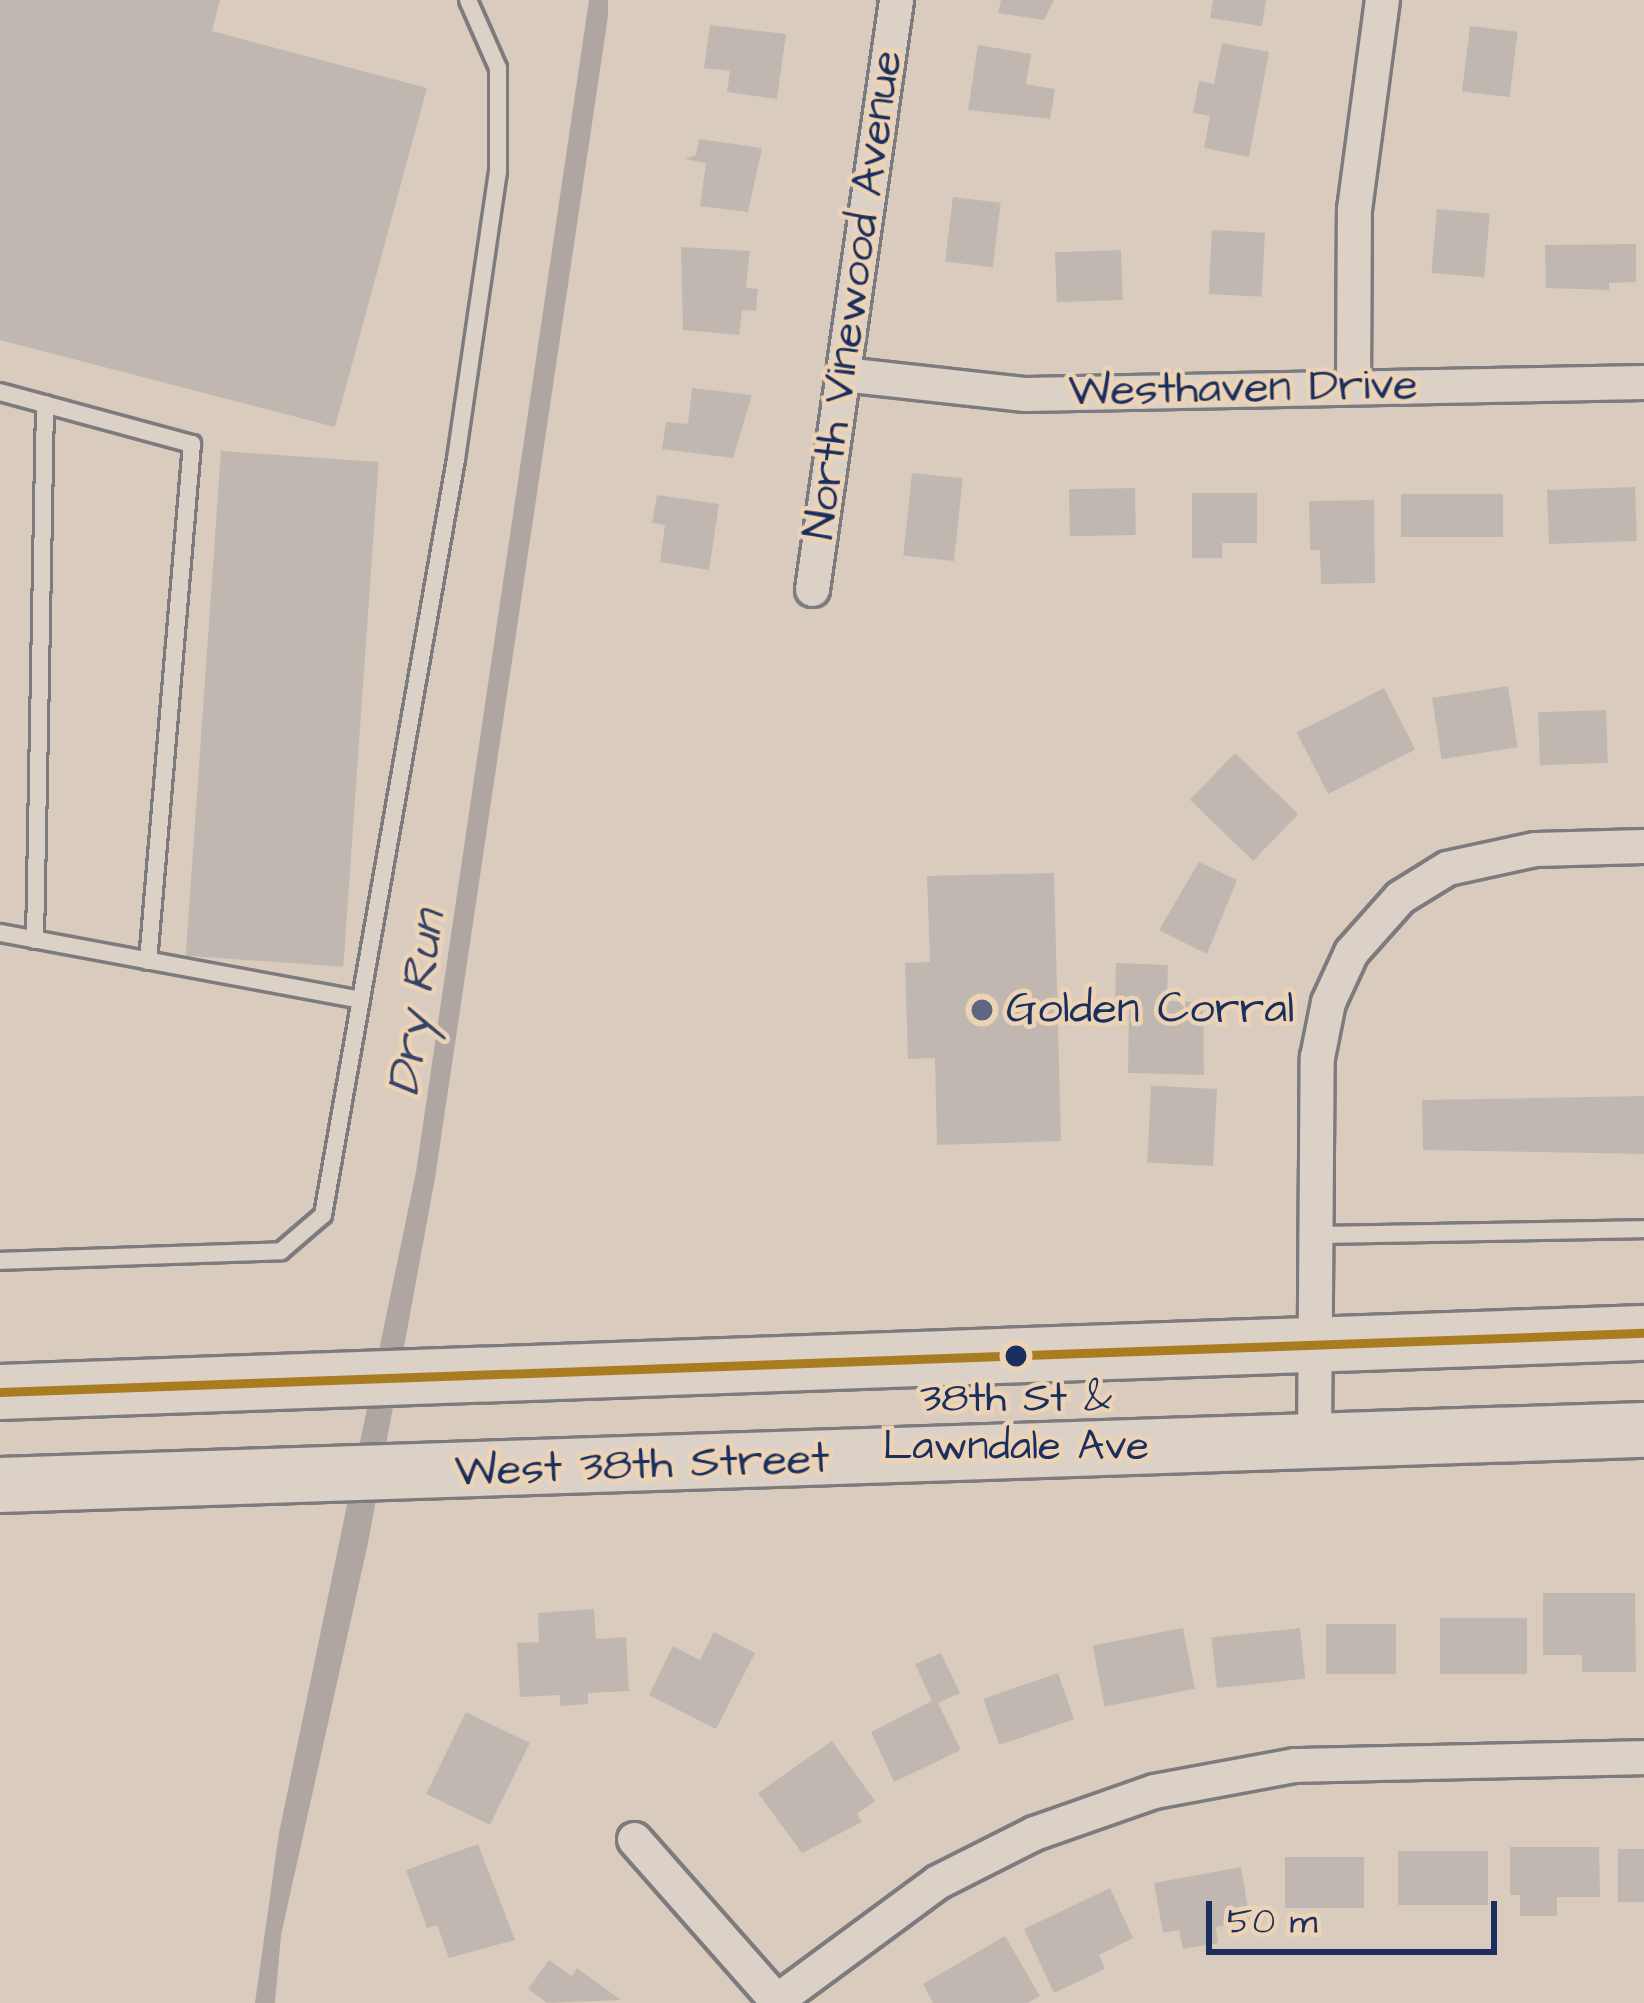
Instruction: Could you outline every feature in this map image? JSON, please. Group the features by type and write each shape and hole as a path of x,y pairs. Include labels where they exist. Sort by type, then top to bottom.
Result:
{"main road":[{"name":"West 38th Street","path":"0,1392 441,1380 1644,1333"},
{"name":"West 38th Street","path":"0,1485 1644,1430"}],"street":[{"name":"North Vinewood Avenue","path":"812,589 896,0"},
{"path":"1353,387 1354,208 1382,0"},
{"name":"Westhaven Drive","path":"843,374 1025,394 1644,382"},
{"path":"1314,1440 1311,1346 1319,1040 1342,970 1373,923 1430,877 1480,857 1644,846"},
{"path":"634,1838 775,2002 937,1882 1034,1833 1154,1791 1314,1764 1644,1757"}],"lane":[{"path":"0,1261 281,1251 323,1214 498,172 498,68 468,0"},
{"path":"0,392 192,443 148,962"},
{"path":"35,940 45,404"},
{"path":"0,933 361,1000"},
{"path":"1314,1235 1644,1229"}],"shaded area":[{"name":"Dry Run","path":"589,0 608,0 608,16 435,1178 368,1543 281,1935 275,2003 255,2003 279,1833 416,1172"}],"building":[{"path":"0,0 220,0 212,31 427,88 335,427 0,340"},
{"path":"1001,0 1054,0 1044,20 998,13"},
{"path":"1213,0 1266,0 1262,26 1210,18"},
{"path":"710,25 786,34 777,99 727,92 730,71 704,68"},
{"path":"1470,26 1518,32 1510,97 1462,92"},
{"path":"1222,43 1269,52 1249,157 1204,148 1210,116 1193,113 1199,81 1214,84"},
{"path":"978,45 1031,54 1026,84 1055,89 1050,119 968,110"},
{"path":"699,139 762,148 748,212 700,206 706,163 685,159 696,155"},
{"path":"953,197 1001,203 993,267 945,262"},
{"path":"1437,209 1490,214 1484,277 1431,273"},
{"path":"1212,230 1265,233 1262,297 1209,294"},
{"path":"1636,244 1636,282 1609,283 1609,290 1546,288 1545,245"},
{"path":"681,247 750,251 746,288 758,289 756,311 742,310 739,335 683,330"},
{"path":"1121,250 1123,300 1057,302 1055,252"},
{"path":"692,388 752,395 733,458 662,449 666,422 688,424"},
{"path":"221,451 379,462 343,967 186,956"},
{"path":"912,473 963,478 954,561 903,556"},
{"path":"1635,487 1637,541 1549,544 1547,490"},
{"path":"1135,488 1136,535 1070,536 1069,489"},
{"path":"1192,493 1257,493 1257,543 1222,543 1222,558 1192,558"},
{"path":"1401,494 1503,494 1503,537 1401,537"},
{"path":"657,495 719,504 709,570 660,562 665,525 652,523"},
{"path":"1374,500 1375,583 1321,584 1320,550 1310,550 1309,501"},
{"path":"1508,686 1518,747 1442,759 1432,698"},
{"path":"1384,688 1415,749 1328,794 1297,732"},
{"path":"1606,710 1608,763 1540,765 1538,712"},
{"path":"1235,753 1298,814 1253,861 1190,800"},
{"path":"1199,862 1237,880 1207,954 1159,930"},
{"name":"Golden Corral","path":"1054,873 1061,1141 937,1145 935,1058 908,1059 905,963 930,962 927,876"},
{"path":"1116,963 1168,965 1167,1001 1203,1002 1204,1075 1128,1073 1129,1006 1115,1005"},
{"path":"1151,1086 1217,1089 1213,1166 1147,1162"},
{"path":"1644,1096 1644,1154 1423,1150 1422,1100"},
{"path":"1543,1593 1635,1593 1636,1672 1582,1672 1582,1655 1543,1655"},
{"path":"594,1609 596,1639 626,1637 629,1691 588,1693 588,1704 560,1706 560,1695 520,1697 517,1643 539,1642 538,1613"},
{"path":"1440,1618 1527,1618 1527,1674 1440,1674"},
{"path":"1326,1624 1396,1624 1396,1674 1326,1674"},
{"path":"1183,1628 1195,1689 1105,1706 1093,1646"},
{"path":"1300,1628 1305,1679 1217,1688 1211,1637"},
{"path":"714,1632 755,1653 716,1729 649,1695 673,1646 700,1660"},
{"path":"941,1653 960,1693 938,1703 961,1750 894,1782 871,1732 932,1701 915,1664"},
{"path":"1058,1673 1074,1719 999,1745 983,1699"},
{"path":"466,1712 530,1743 490,1825 426,1794"},
{"path":"832,1741 875,1801 857,1814 862,1822 802,1853 758,1793"},
{"path":"478,1844 515,1940 449,1958 437,1925 427,1928 406,1870"},
{"path":"1510,1847 1599,1847 1600,1897 1557,1897 1557,1916 1520,1916 1520,1895 1510,1895"},
{"path":"1618,1849 1644,1849 1644,1902 1618,1902"},
{"path":"1398,1851 1488,1851 1488,1905 1398,1905"},
{"path":"1285,1857 1364,1857 1364,1908 1285,1908"},
{"path":"1241,1867 1250,1921 1216,1927 1218,1943 1183,1949 1179,1930 1163,1933 1154,1883"},
{"path":"1110,1888 1133,1938 1099,1955 1105,1969 1054,1993 1024,1929"},
{"path":"1005,1936 1040,1996 1028,2003 933,2003 923,1984"},
{"path":"549,1960 572,1976 577,1968 621,2000 547,2003 528,1989"}],"transit line":[{"path":"0,1392 1644,1333"}],"place":[{"name":"Golden Corral","path":"982,1010"},
{"name":"38th St & Lawndale Ave","path":"1016,1356"}]}
